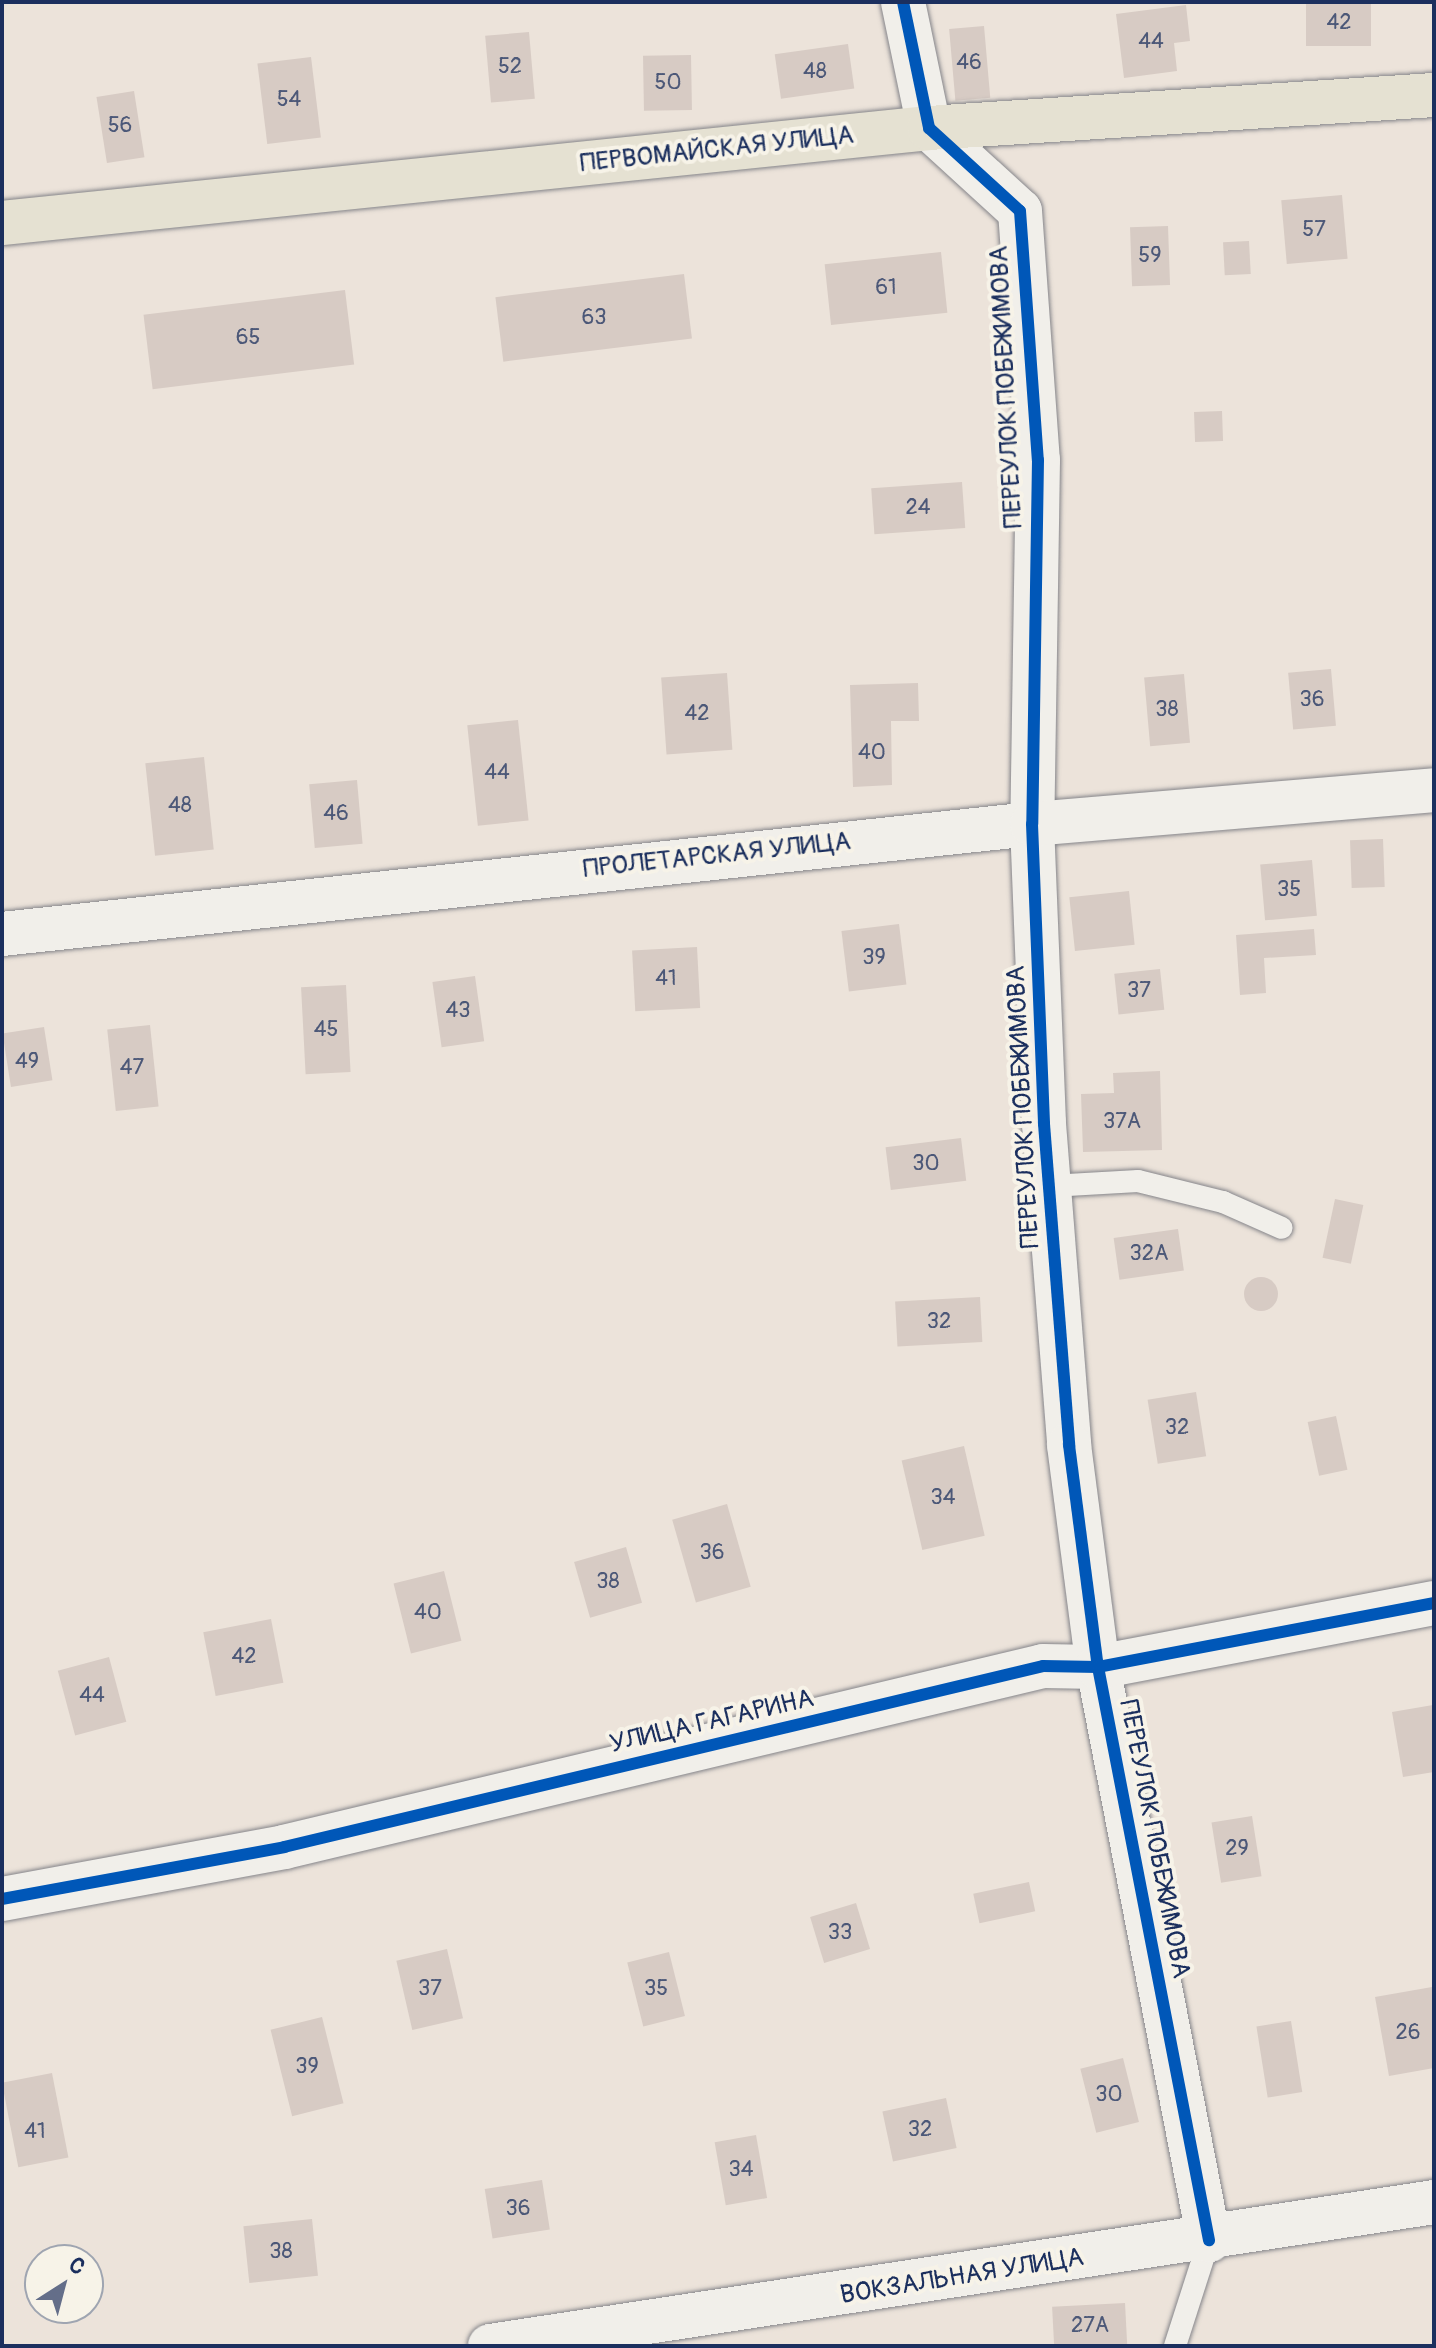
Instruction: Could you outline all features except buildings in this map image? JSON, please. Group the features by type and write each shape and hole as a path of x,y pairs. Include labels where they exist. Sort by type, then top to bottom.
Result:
{"main road":[{"name":"ПЕРВОМАЙСКАЯ УЛИЦА","path":"2,223 929,128 1434,95"}],"street":[{"path":"903,2 929,128"},
{"name":"ПЕРЕУЛОК ПОБЕЖИМОВА","path":"929,128 1020,211 1038,460 1032,824 1050,1186 1069,1445 1098,1667 1209,2240"},
{"name":"ПРОЛЕТАРСКАЯ УЛИЦА","path":"2,934 1032,824 1434,790"},
{"name":"УЛИЦА ГАГАРИНА","path":"2,1899 284,1847 1043,1666 1098,1667 1434,1603"},
{"name":"ВОКЗАЛЬНАЯ УЛИЦА","path":"490,2346 1209,2240 1434,2202"}],"lane":[{"path":"1050,1186 1138,1181 1223,1202 1282,1228"},
{"path":"1175,2346 1209,2240"}],"cycle path":[{"path":"903,2 929,128 1020,211 1038,460 1032,824 1044,1124 1069,1445 1098,1667 1209,2240"},
{"path":"2,1899 284,1847 1043,1666 1098,1667 1434,1603"}]}
